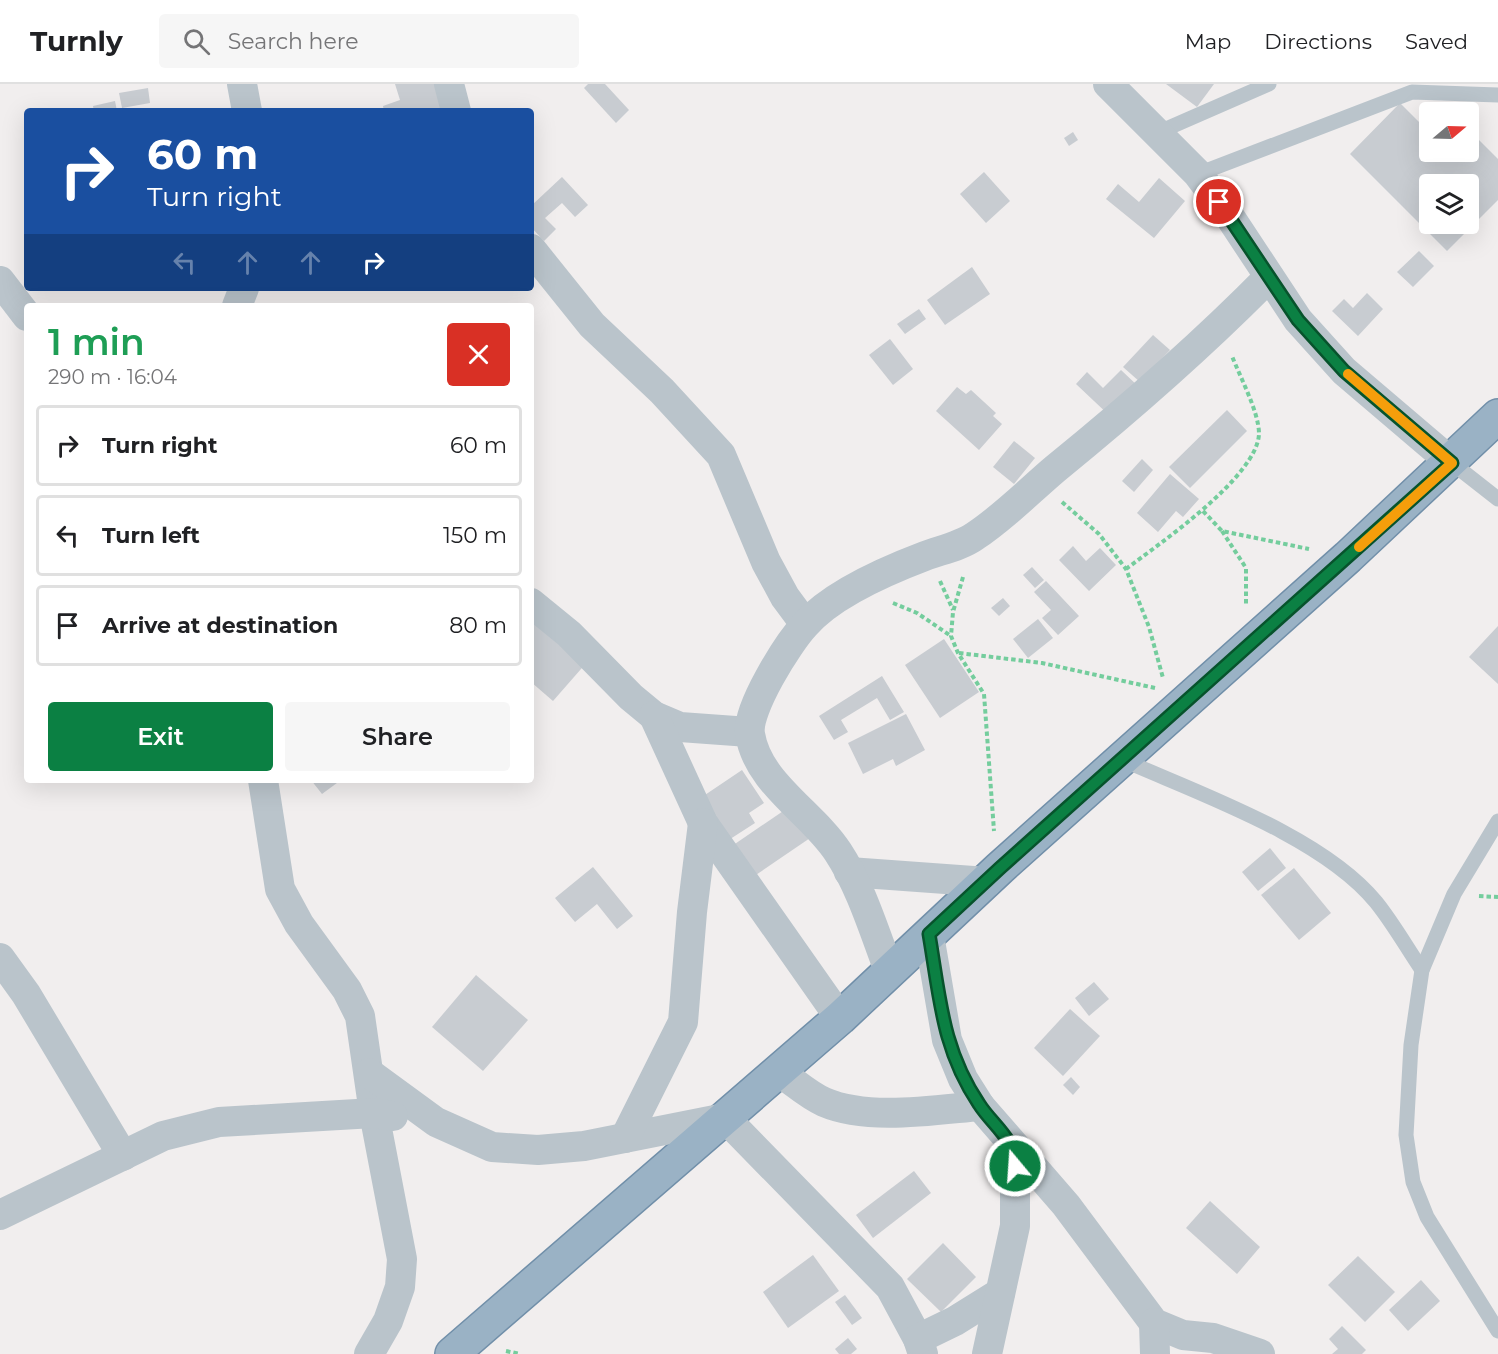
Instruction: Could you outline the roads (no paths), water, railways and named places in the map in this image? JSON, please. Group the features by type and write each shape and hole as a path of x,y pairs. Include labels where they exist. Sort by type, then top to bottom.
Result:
{"highway":[{"path":"452,1354 840,1018 993,875 1123,760 1170,702 1246,648 1452,463 1498,416"}],"street":[{"path":"242,84 246,108"},
{"path":"449,84 455,108"},
{"path":"1108,84 1159,132 1198,174 1230,217 1298,320 1344,371 1452,463"},
{"path":"534,253 592,325 662,391 721,455 766,562 785,597 805,624"},
{"path":"890,970 838,851 817,825 764,769 749,732 754,712 766,686 805,624 849,592 914,560 973,538 1122,415 1221,326 1269,277"},
{"path":"0,281 24,312"},
{"path":"534,605 569,634 631,697 654,716 680,727 749,732"},
{"path":"654,716 704,823 840,1018"},
{"path":"263,783 280,889 299,924 347,990 360,1016 374,1113 402,1258 400,1287 388,1321 369,1354"},
{"path":"625,1138 683,1022 692,912 704,823"},
{"path":"849,872 993,875"},
{"path":"929,934 946,1040 963,1078 980,1106 1066,1205 1154,1323 1183,1335 1213,1338 1260,1354"},
{"path":"0,958 26,994 123,1156"},
{"path":"778,1071 824,1102 851,1109 902,1113 980,1106"},
{"path":"369,1073 436,1122 492,1147 550,1149 584,1146 725,1118 890,1287 920,1346 1000,1293"},
{"path":"0,1215 164,1136 219,1122 374,1113 436,1122"},
{"path":"987,1354 1015,1226 1015,1149"},
{"path":"1154,1323 1155,1354"}],"lane":[{"path":"1159,132 1269,84"},
{"path":"1198,174 1412,92 1495,93"},
{"path":"1452,463 1498,499"},
{"path":"1123,760 1279,830 1329,859 1375,901 1422,970"},
{"path":"1498,821 1454,894 1422,970 1415,1003 1407,1092 1406,1135 1413,1182 1427,1217 1498,1331"}]}
